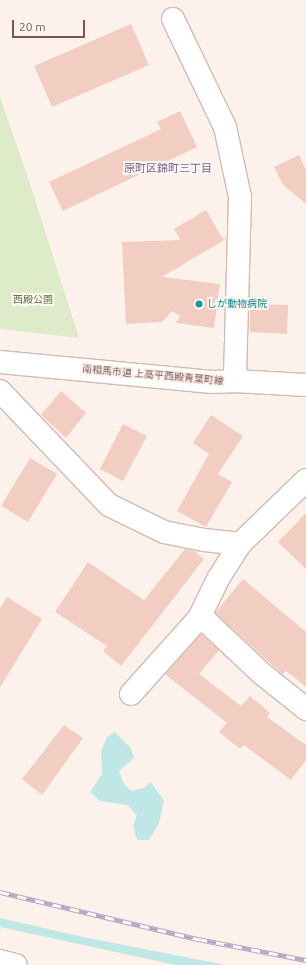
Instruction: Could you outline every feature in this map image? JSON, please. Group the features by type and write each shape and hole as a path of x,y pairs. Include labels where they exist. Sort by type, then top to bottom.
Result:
{"street":[{"path":"173,19 225,127 240,197 235,381"},
{"name":"南相馬市道 上高平西殿青葉町線","path":"0,362 212,382 235,381 306,385"},
{"path":"0,391 109,505 164,532 204,540 240,544"},
{"path":"131,694 199,618 218,579 240,544 306,480"},
{"path":"199,618 207,622 261,673 306,709"},
{"path":"0,961 16,965"}],"green space":[{"name":"西殿公園","path":"0,97 31,187 79,338 0,329"}],"water":[{"path":"115,732 130,747 134,758 119,771 123,782 131,791 144,788 151,782 164,801 159,823 149,840 137,840 133,826 137,815 127,805 100,801 90,792 102,774 101,751 107,737"},
{"path":"0,918 83,937 226,965 176,965 0,927"}],"building":[{"path":"131,24 149,65 52,107 34,66"},
{"path":"180,111 197,147 63,211 49,182 161,129 157,122"},
{"path":"299,155 306,170 306,204 283,185 274,167"},
{"path":"206,210 222,238 226,239 162,277 220,284 214,328 176,323 180,316 172,311 162,322 126,324 122,242 180,240 174,229"},
{"path":"250,304 288,305 287,334 250,332"},
{"path":"61,391 86,413 66,438 41,415"},
{"path":"211,415 243,436 218,474 232,482 206,527 177,511 209,454 193,443"},
{"path":"123,424 147,436 123,481 100,469"},
{"path":"30,458 57,474 28,522 1,506"},
{"path":"306,513 306,569 278,542"},
{"path":"185,549 194,551 204,559 121,666 103,651 107,646 55,612 88,562 144,600"},
{"path":"243,579 306,632 306,687 286,671 283,674 280,672 215,613"},
{"path":"7,597 42,619 0,687 0,608"},
{"path":"201,634 219,650 199,674 241,706 250,696 270,713 267,717 306,745 306,760 291,780 244,745 240,749 219,732 227,723 165,674"},
{"path":"64,725 83,738 42,795 22,779"}],"railway":[{"path":"0,892 198,939 306,960"}],"place":[{"name":"しが動物病院","path":"199,304"}],"district":[{"name":"原町区錦町三丁目","path":"168,168"}]}
